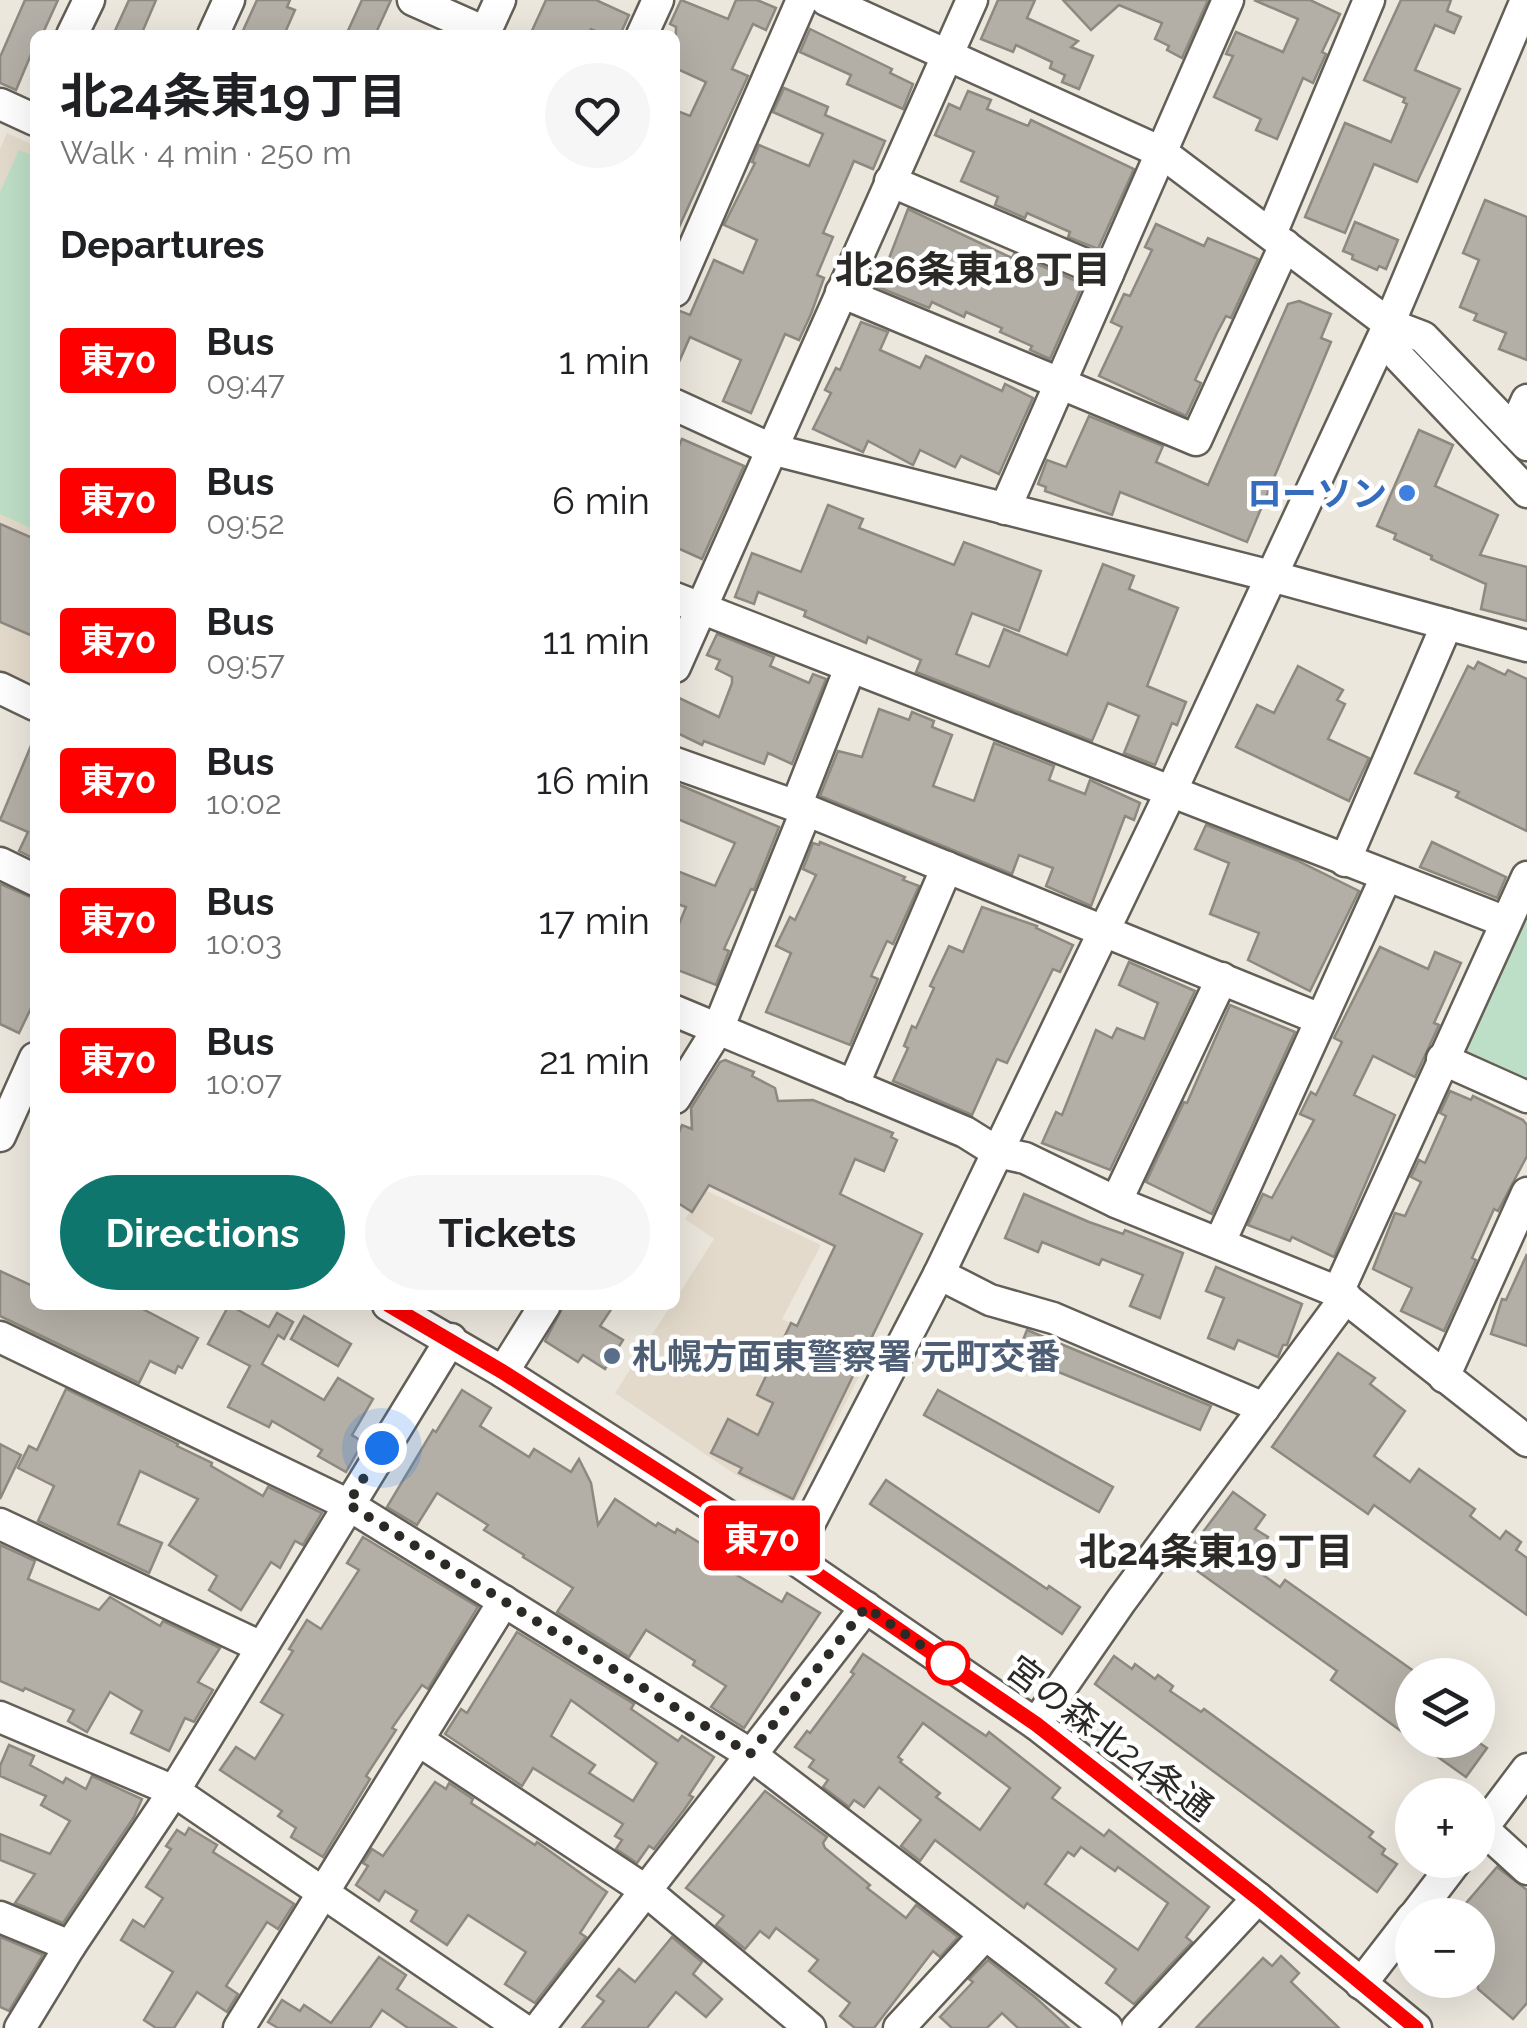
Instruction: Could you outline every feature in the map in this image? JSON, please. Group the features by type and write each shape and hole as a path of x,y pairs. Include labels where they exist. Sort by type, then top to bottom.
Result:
{"street":[{"path":"74,30 88,0"},
{"path":"215,30 229,0"},
{"path":"413,0 478,30"},
{"path":"485,30 500,0"},
{"path":"644,30 658,0"},
{"path":"680,280 802,0"},
{"path":"826,0 1161,152 1389,324 1423,337 1520,438"},
{"path":"680,643 688,604 771,449 972,0"},
{"path":"1005,509 1228,0"},
{"path":"840,292 1196,440 1370,0"},
{"path":"792,1557 938,1274 1171,793 1389,324 1526,0"},
{"path":"1,107 30,117"},
{"path":"890,181 1108,274"},
{"path":"1389,324 1398,356 1527,492"},
{"path":"1520,438 1527,400"},
{"path":"680,408 771,449 1272,576 1527,646"},
{"path":"688,604 1506,922"},
{"path":"1346,860 1447,624"},
{"path":"680,1090 718,1029 850,668"},
{"path":"0,688 30,703"},
{"path":"680,764 801,808 1320,1019"},
{"path":"0,863 30,878"},
{"path":"854,1086 947,867"},
{"path":"1220,1242 1386,877"},
{"path":"1036,1724 1342,1295 1442,1059 1527,878"},
{"path":"1116,1202 1222,978"},
{"path":"680,1013 965,1132 997,1152 1025,1158 1116,1202 1342,1295 1527,1441"},
{"path":"1442,1059 1527,1096"},
{"path":"0,1136 16,1109 30,1071"},
{"path":"1444,1377 1527,1193"},
{"path":"938,1274 990,1300 1052,1318 1264,1408"},
{"name":"宮の森北24条通","path":"397,1310 451,1339 792,1557 1036,1724 1416,2028"},
{"path":"503,1372 542,1310"},
{"path":"0,1337 348,1504 750,1754 1106,2028"},
{"path":"20,2028 174,1791 451,1339"},
{"path":"0,1524 261,1647"},
{"path":"239,2028 504,1601"},
{"path":"539,2028 866,1607"},
{"path":"0,1717 174,1791 521,2028"},
{"path":"418,1740 645,1890 810,2028"},
{"path":"1495,1811 1527,1769"},
{"path":"1495,1843 1527,1869"},
{"path":"1428,1898 1443,1878"},
{"path":"1137,2028 1258,1898"},
{"path":"0,1917 70,1946"},
{"path":"898,2028 985,1935"},
{"path":"1361,1984 1395,1940"}],"shaded area":[{"path":"7,133 30,144 30,686 0,671 0,149"},
{"path":"705,1190 821,1245 782,1319 868,1359 794,1504 736,1475 615,1393 668,1310 680,1310 680,1292 714,1239 685,1219"}],"green space":[{"path":"19,150 30,154 30,528 0,514 0,192"},
{"path":"1527,908 1527,1084 1468,1057 1464,1047"}],"building":[{"path":"25,0 58,0 44,30 30,30 30,57 16,90 0,83 0,57"},
{"path":"129,0 156,0 143,30 115,30"},
{"path":"257,0 290,0 287,7 295,10 286,30 243,30"},
{"path":"362,0 391,0 377,30 348,30"},
{"path":"546,0 596,0 629,15 622,30 532,30"},
{"path":"681,0 728,19 736,0 757,0 776,8 766,30 753,24 732,69 748,76 680,225 680,112 690,116 706,82 680,70 680,30 670,24"},
{"path":"998,0 1035,0 1027,18 1078,41 1071,47 1093,56 1079,89 1062,82 1065,75 1050,68 1052,62 1016,45 1013,52 981,39"},
{"path":"1063,0 1208,0 1182,58 1155,39 1162,23 1119,5 1091,30"},
{"path":"1254,0 1310,0 1340,14 1313,83 1303,78 1277,139 1256,130 1261,119 1214,97 1233,56 1226,54 1236,32 1283,52 1298,19"},
{"path":"1401,0 1451,0 1447,11 1461,17 1454,33 1435,25 1415,70 1460,89 1417,182 1374,164 1345,233 1305,217 1345,123 1391,142 1407,104 1403,102 1405,98 1364,80"},
{"path":"810,29 892,69 890,73 913,84 903,109 847,84 851,75 800,52"},
{"path":"784,88 828,107 825,115 885,141 873,169 854,161 823,233 833,237 817,275 824,278 811,314 799,340 785,334 751,413 723,401 741,360 690,337 680,360 680,311 690,315 714,260 743,273 757,240 724,225 755,163 752,162 759,145 809,166 823,134 773,112"},
{"path":"968,91 991,100 987,109 1028,126 1031,120 1134,169 1098,249 1027,213 1025,218 995,205 998,197 961,181 974,152 935,135 949,104 960,109"},
{"path":"1485,200 1527,217 1527,360 1499,349 1506,333 1474,320 1477,314 1460,307 1479,260 1463,253"},
{"path":"908,209 1012,258 1014,254 1083,284 1050,359 1000,332 1002,328 966,312 964,317 932,302 929,308 878,287"},
{"path":"1355,222 1398,240 1386,269 1379,266 1377,270 1343,251"},
{"path":"1156,224 1204,246 1208,238 1258,259 1231,318 1226,316 1195,380 1201,383 1186,416 1099,376 1122,327 1111,322 1124,294 1130,296 1152,250 1145,247"},
{"path":"1299,301 1331,314 1321,338 1331,342 1247,542 1120,492 1112,515 1045,491 1046,487 1038,484 1047,460 1066,467 1089,416 1163,446 1156,462 1208,485 1288,304"},
{"path":"861,322 888,332 880,350 920,368 926,356 1002,391 1005,384 1033,398 999,474 961,456 955,467 920,450 913,465 868,441 863,452 813,429 831,393 825,390 836,368 840,370"},
{"path":"1419,430 1453,445 1435,486 1498,515 1480,555 1527,567 1527,621 1481,609 1486,584 1431,559 1432,556 1394,539 1396,534 1377,526"},
{"path":"682,439 744,466 702,559 680,549"},
{"path":"828,505 863,519 859,528 954,565 964,542 1041,571 1019,631 972,613 956,654 989,667 1004,629 1067,655 1103,564 1134,576 1129,589 1178,608 1147,686 1186,702 1177,725 1172,723 1155,765 1124,753 1139,716 1108,703 1092,741 916,672 921,660 868,637 866,643 804,616 806,611 758,592 754,604 735,597 752,553 801,572"},
{"path":"0,524 30,537 30,635 0,622"},
{"path":"717,634 774,657 770,666 809,683 813,674 826,679 792,764 768,753 764,764 680,734 680,698 719,717 732,683 732,677 716,669 720,660 707,655"},
{"path":"1478,662 1505,675 1508,670 1527,679 1527,831 1456,797 1459,792 1415,773 1468,666 1474,669"},
{"path":"1298,666 1343,690 1337,700 1345,704 1328,739 1369,758 1349,801 1236,747 1257,705 1274,713"},
{"path":"879,709 909,720 912,712 934,721 932,727 952,735 933,786 974,801 994,743 1054,766 1049,780 1085,794 1090,780 1140,803 1134,820 1125,816 1091,906 1046,886 1053,868 1019,855 1012,874 820,796 838,751 862,757"},
{"path":"30,748 30,856 19,851 28,832 0,820"},
{"path":"680,785 779,827 754,890 751,889 724,949 729,951 716,985 680,971 680,922 686,907 680,905 680,872 715,886 735,843 680,820"},
{"path":"1206,825 1296,860 1359,891 1310,991 1248,960 1259,933 1210,914 1229,863 1195,849"},
{"path":"820,842 919,886 893,944 887,941 871,976 878,979 850,1045 766,1012 791,953 776,946 790,917 795,920 816,875 803,869 813,843"},
{"path":"1432,842 1506,877 1497,898 1420,867"},
{"path":"0,884 30,897 30,1010 19,1033 0,1024"},
{"path":"982,907 1037,926 1073,945 1060,972 1053,969 1007,1063 997,1059 972,1115 893,1081 908,1048 904,1046 912,1026 916,1028 949,946 963,952"},
{"path":"1380,947 1428,969 1435,952 1461,963 1415,1077 1373,1056 1354,1095 1395,1115 1334,1257 1292,1237 1290,1241 1248,1225 1263,1194 1272,1198 1314,1120 1300,1114 1311,1092 1316,1095 1342,1042 1334,1038"},
{"path":"1129,962 1195,991 1110,1170 1042,1143 1056,1112 1062,1115 1096,1030 1112,1038 1117,1028 1144,1039 1158,1003 1119,985"},
{"path":"1230,1005 1295,1032 1212,1214 1146,1182 1184,1102 1187,1103"},
{"path":"725,1060 754,1072 752,1076 775,1088 778,1101 813,1100 893,1133 891,1137 897,1140 884,1171 855,1159 840,1194 922,1234 793,1499 739,1473 742,1468 711,1453 728,1419 758,1435 773,1403 757,1395 791,1323 797,1326 835,1246 709,1185 692,1212 680,1204 680,1130 682,1125 692,1129 691,1108"},
{"path":"1450,1091 1471,1100 1473,1096 1523,1120 1527,1125 1527,1156 1498,1211 1494,1209 1444,1331 1401,1311 1412,1288 1373,1269 1395,1213 1405,1216 1421,1182 1411,1177 1419,1160 1425,1163 1446,1116 1440,1113"},
{"path":"1024,1194 1089,1222 1123,1234 1125,1230 1183,1253 1160,1318 1130,1306 1143,1275 1102,1259 1099,1265 1042,1242 1038,1252 1005,1238"},
{"path":"1527,1254 1527,1346 1491,1334 1502,1299 1506,1300"},
{"path":"1216,1267 1302,1304 1287,1345 1283,1345 1278,1357 1238,1340 1234,1349 1208,1338 1224,1298 1206,1291"},
{"path":"0,1271 30,1285 30,1310 145,1310 198,1338 182,1368 178,1366 175,1373 150,1361 139,1383 0,1316"},
{"path":"226,1310 238,1310 269,1327 277,1313 293,1322 284,1339 278,1335 262,1364 324,1400 338,1378 373,1399 352,1435 363,1442 346,1472 318,1456 322,1450 272,1421 269,1427 228,1407 250,1366 208,1344"},
{"path":"561,1310 611,1310 600,1326 623,1340 605,1369 583,1355 578,1362 545,1341"},
{"path":"304,1316 351,1344 338,1366 291,1339"},
{"path":"1027,1330 1211,1406 1200,1430 1017,1355"},
{"path":"1338,1353 1375,1378 1370,1384 1405,1411 1374,1456 1410,1482 1419,1469 1475,1509 1470,1516 1500,1539 1506,1531 1521,1542 1516,1550 1527,1558 1527,1615 1374,1505 1368,1514 1272,1447"},
{"path":"66,1389 178,1444 263,1496 268,1487 322,1513 303,1545 295,1541 280,1568 271,1562 241,1610 209,1590 217,1576 169,1545 198,1499 140,1471 118,1524 162,1543 149,1573 38,1521 54,1486 18,1468 29,1446 37,1450"},
{"path":"462,1390 491,1408 480,1426 529,1457 534,1449 571,1472 579,1459 591,1483 598,1525 615,1499 656,1526 658,1523 675,1533 677,1529 705,1546 709,1541 742,1563 735,1574 782,1602 787,1593 820,1613 744,1728 711,1707 726,1686 693,1665 695,1661 646,1630 629,1657 557,1612 573,1588 484,1530 488,1525 437,1493 417,1525 387,1507"},
{"path":"938,1390 1113,1487 1099,1512 924,1415"},
{"path":"0,1444 21,1455 0,1499"},
{"path":"886,1480 1047,1589 1049,1586 1080,1607 1062,1634 870,1504"},
{"path":"1233,1492 1265,1515 1255,1529 1268,1537 1252,1567 1280,1587 1285,1580 1395,1658 1395,1727 1331,1680 1337,1671 1182,1560"},
{"path":"363,1537 478,1607 428,1689 422,1685 392,1728 396,1730 366,1776 370,1779 323,1857 291,1837 296,1828 278,1816 282,1811 220,1770 236,1747 255,1759 283,1715 261,1702 307,1620 321,1629 359,1570 347,1563"},
{"path":"0,1545 35,1561 28,1579 99,1610 110,1597 160,1626 163,1621 220,1648 198,1682 213,1690 194,1722 185,1718 169,1751 131,1733 142,1711 110,1692 87,1732 68,1721 74,1710 0,1681"},
{"path":"517,1632 634,1704 631,1709 678,1741 682,1736 714,1757 689,1795 693,1797 684,1810 654,1849 649,1846 637,1863 616,1849 622,1840 615,1836 623,1824 533,1768 522,1786 445,1734 461,1709 467,1713","holes":["571,1700 657,1763 633,1801 589,1773 595,1765 551,1736"]},
{"path":"863,1654 986,1736 989,1732 1060,1788 1052,1798 1104,1836 1109,1830 1209,1907 1186,1937 1192,1942 1134,2004 1106,1983 1116,1969 1027,1903 1024,1908 935,1840 920,1861 901,1846 921,1820 879,1787 864,1807 854,1800 849,1807 823,1787 828,1780 809,1767 814,1760 795,1747 807,1731 810,1733 854,1674 851,1672","holes":["923,1723 1010,1788 980,1830 936,1797 940,1793 900,1762 898,1757","1081,1847 1115,1871 1118,1867 1168,1903 1138,1950 1045,1884 1068,1852 1074,1856"]},
{"path":"1114,1656 1132,1669 1135,1664 1155,1679 1158,1675 1173,1686 1170,1691 1201,1712 1204,1709 1373,1832 1369,1837 1385,1849 1382,1854 1395,1867 1377,1892 1095,1684"},
{"path":"9,1745 34,1756 30,1765 63,1783 66,1778 86,1789 92,1776 142,1799 63,1923 15,1903 35,1874 0,1860 0,1834 50,1854 70,1821 41,1805 46,1796 0,1776"},
{"path":"1439,1758 1480,1758 1466,1777"},
{"path":"435,1782 446,1789 449,1783 473,1799 471,1803 535,1845 537,1842 607,1892 580,1933 586,1937 535,2003 505,1984 526,1952 468,1915 447,1945 411,1921 417,1911 385,1891 379,1901 356,1885 368,1866 363,1863 372,1849 383,1856"},
{"path":"765,1791 827,1837 825,1848 906,1918 916,1905 958,1937 940,1957 933,1951 874,2028 855,2028 840,2016 850,2003 809,1971 818,1960 776,1928 769,1938 760,1931 745,1949 716,1925 724,1916 686,1888"},
{"path":"189,1828 217,1845 213,1852 294,1904 278,1929 267,1922 226,1986 238,1994 227,2012 197,1992 174,2028 156,2028 144,2020 173,1972 121,1940 133,1920 144,1927 163,1898 146,1887 171,1849 166,1846 177,1830 185,1835"},
{"path":"1497,1867 1527,1890 1527,2003 1513,2019 1488,1998 1495,1998 1495,1898 1470,1898 1488,1878 1495,1878"},
{"path":"0,1937 43,1955 9,2011 0,2007"},
{"path":"672,1937 702,1962 693,1974 722,1999 706,2017 676,1992 647,2028 582,2028 604,2001 597,1996 619,1969 635,1982"},
{"path":"1281,1956 1299,1973 1291,1982 1339,2028 1196,2028 1263,1958 1272,1966"},
{"path":"379,1957 406,1975 397,1989 456,2028 408,2028 382,2010 370,2028 278,2028 268,2022 282,2000 300,2011 304,2005 331,2023"},
{"path":"988,1960 1069,2028 1018,2028 1002,2013 987,2028 952,2028 940,2017"}],"bus line":[{"name":"東70","path":"398,1310 451,1339 792,1557 1036,1724 1416,2028"}],"place":[{"name":"ローソン","path":"1407,493"},
{"name":"札幌方面東警察署 元町交番","path":"612,1356"}],"district":[{"name":"北26条東18丁目","path":"973,269"},
{"name":"北24条東19丁目","path":"1216,1551"}],"route":[{"path":"382,1448 348,1504 750,1754 866,1607 951,1666 948,1663"}]}
